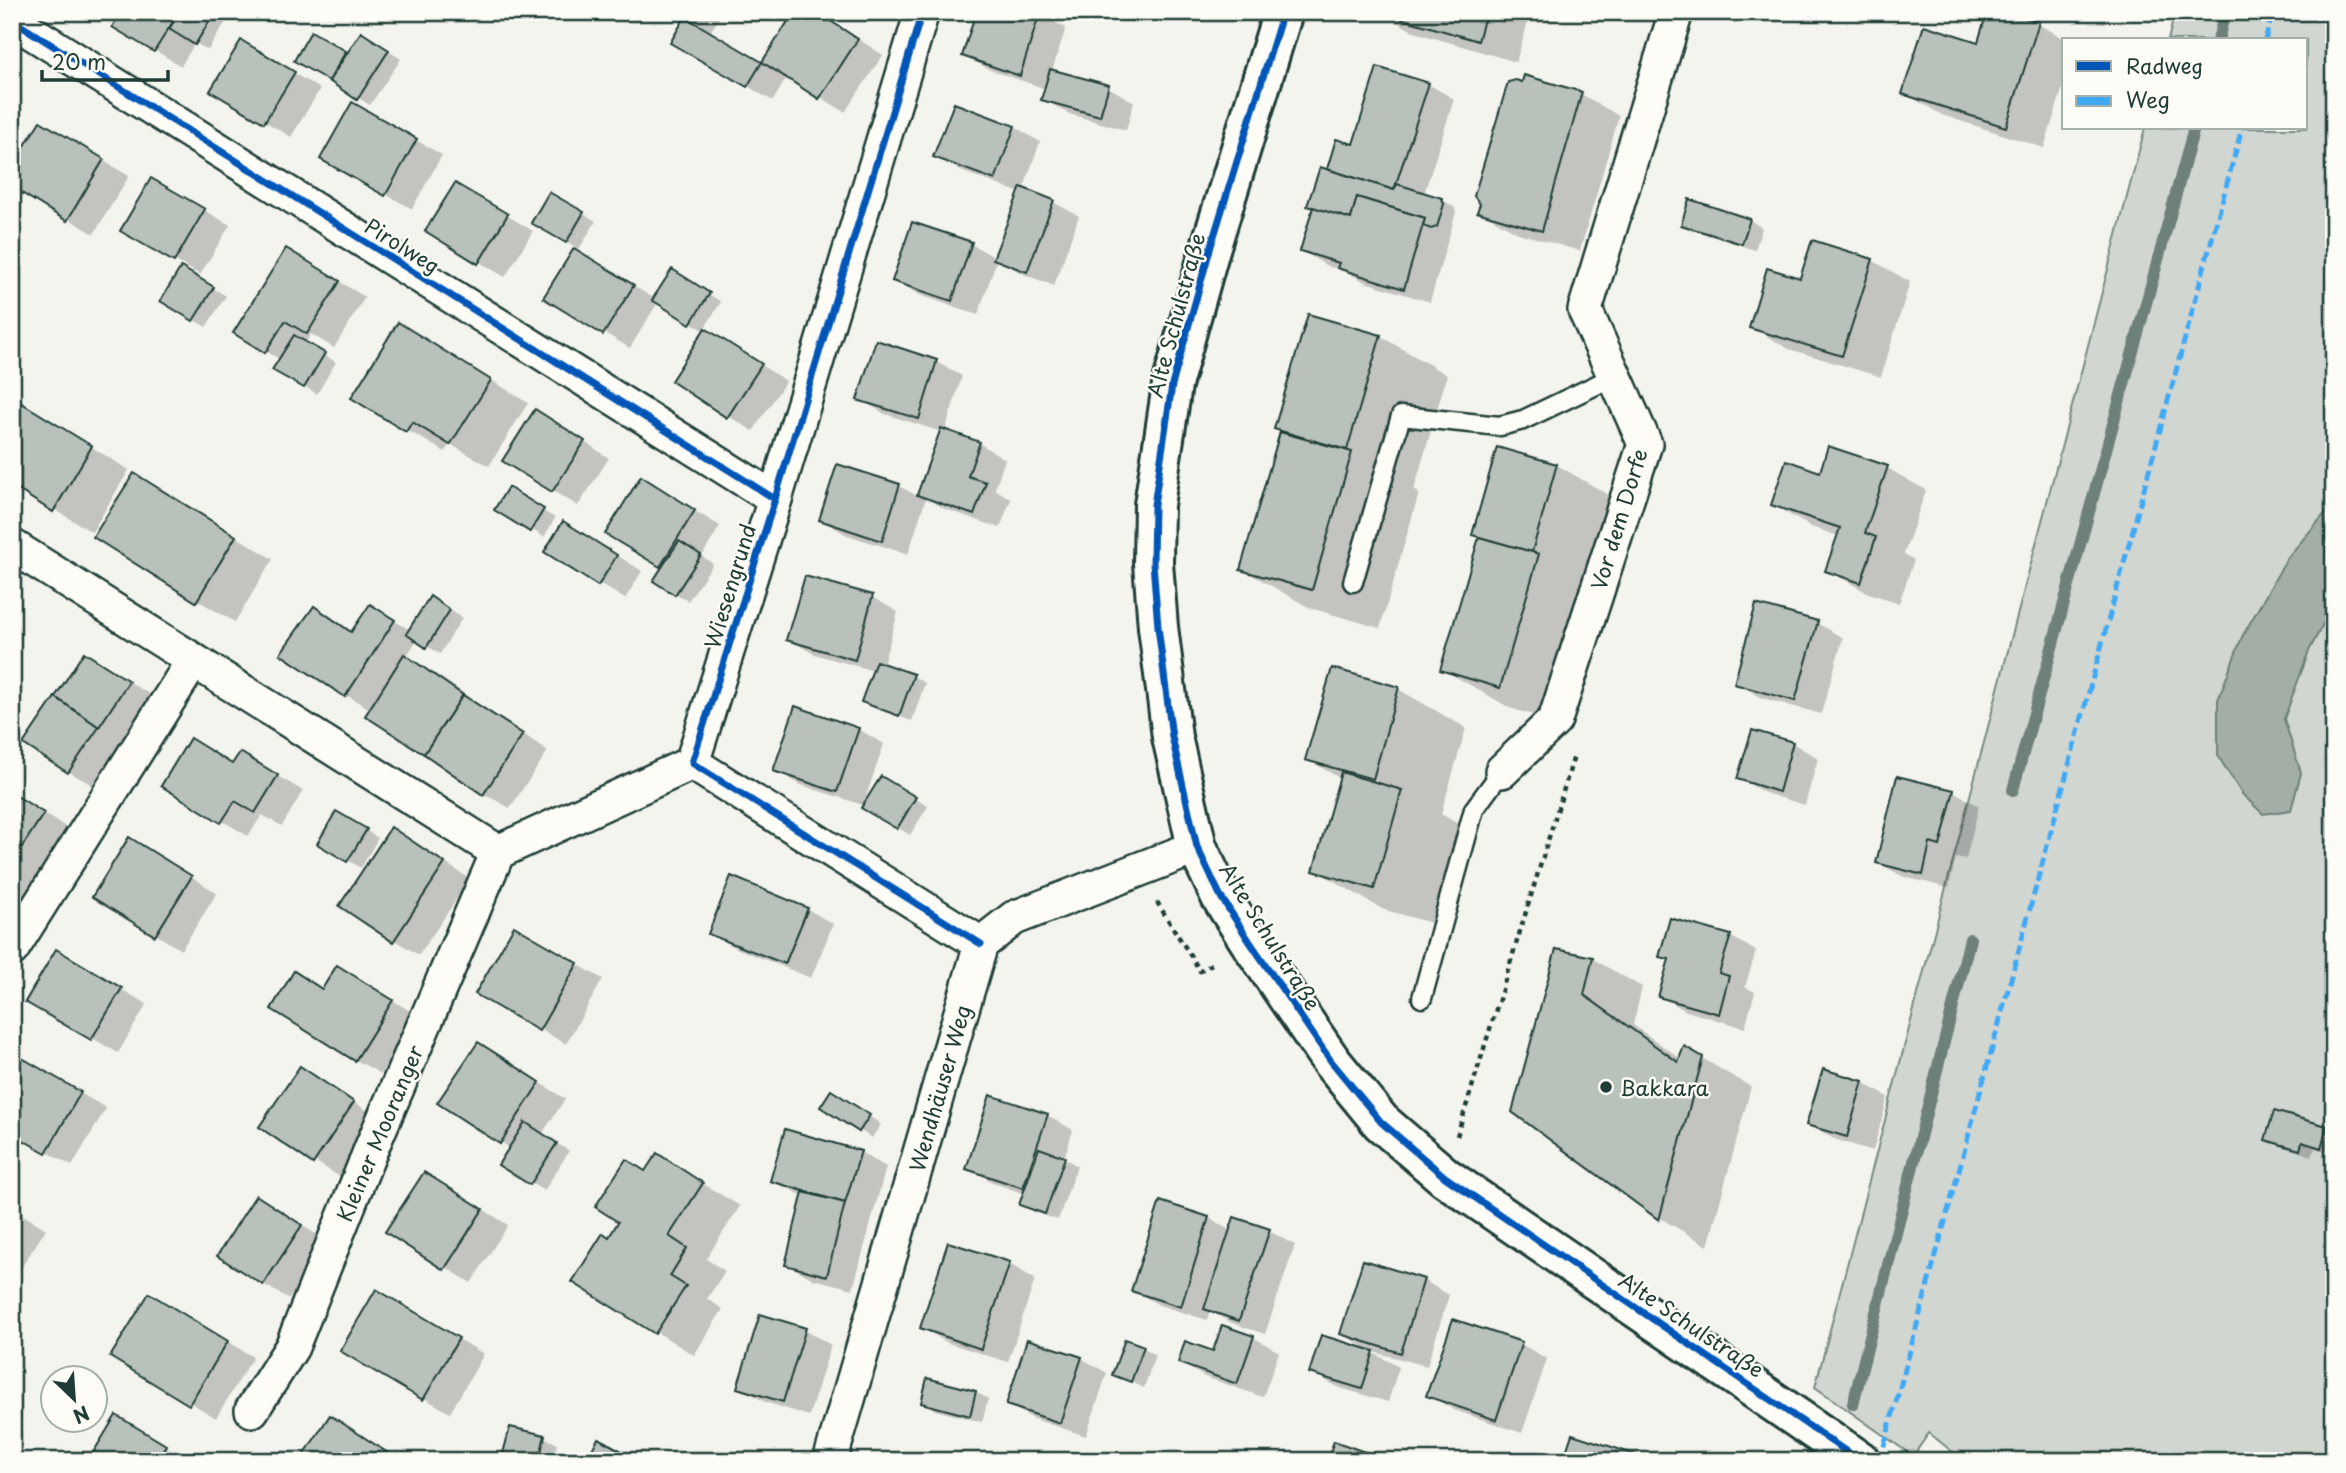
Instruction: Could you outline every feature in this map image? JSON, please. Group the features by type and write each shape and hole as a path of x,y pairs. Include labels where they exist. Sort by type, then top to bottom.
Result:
{"street":[{"name":"Alte Schulstraße","path":"1283,12 1210,249 1172,385 1154,505 1153,563 1158,627 1172,737 1197,847 1221,897 1331,1061 1381,1122 1445,1177 1860,1461"},
{"name":"Vor dem Dorfe","path":"1502,771 1555,720 1645,444 1585,310 1676,12"},
{"name":"Wiesengrund","path":"692,763 775,499 912,17"},
{"name":"Pirolweg","path":"12,20 775,499"},
{"path":"12,546 192,662 498,852 692,763 981,944 1014,918 1197,847"},
{"path":"12,949 192,662"},
{"name":"Kleiner Mooranger","path":"252,1410 292,1347 371,1149 498,852"},
{"name":"Wendhäuser Weg","path":"830,1461 981,944"}],"lane":[{"path":"1353,582 1401,416 1500,426 1523,420 1615,376"},
{"path":"1422,998 1474,810 1502,771"}],"path":[{"path":"1445,1177 1574,755 1555,720"},
{"path":"1141,870 1160,909 1200,971 1222,957"}],"shaded area":[{"path":"2175,12 2334,12 2334,1461 1964,1461 1929,1433 1913,1456 1815,1387 2144,130 2308,130 2308,38 2168,38"},
{"path":"2334,503 2334,603 2309,651 2284,719 2301,773 2291,810 2263,814 2242,794 2218,756 2218,700 2242,637 2287,558"}],"building":[{"path":"121,12 179,12 154,52 112,27"},
{"path":"180,12 215,12 195,45 169,29"},
{"path":"794,12 817,12 858,39 819,99 762,62"},
{"path":"976,12 1040,12 1020,76 962,56"},
{"path":"1379,12 1486,12 1478,41"},
{"path":"1987,12 2008,12 2039,22 2006,127 1902,94 1924,25 1978,42"},
{"path":"685,17 762,62 747,87 670,43"},
{"path":"311,31 346,51 329,81 294,61"},
{"path":"361,32 389,50 357,100 329,81"},
{"path":"241,40 295,72 264,123 210,91"},
{"path":"1377,67 1429,83 1394,190 1327,169 1336,139 1353,144"},
{"path":"1050,69 1109,85 1100,116 1041,100"},
{"path":"1524,75 1582,92 1542,231 1477,212 1480,204 1474,196 1508,82 1522,82"},
{"path":"352,102 417,139 385,196 320,159"},
{"path":"954,103 1015,126 995,180 933,157"},
{"path":"40,121 104,159 67,221 12,187 12,166"},
{"path":"1320,167 1394,190 1397,184 1442,198 1444,204 1437,227 1431,229 1423,226 1425,218 1357,197 1351,219 1307,206"},
{"path":"151,178 205,209 174,262 120,231"},
{"path":"455,183 508,214 478,264 425,231"},
{"path":"1021,187 1054,200 1027,272 993,259"},
{"path":"549,192 584,212 566,243 531,223"},
{"path":"1357,197 1425,218 1404,289 1337,268 1339,263 1300,251 1313,207 1351,219"},
{"path":"1689,199 1750,219 1742,244 1681,225"},
{"path":"912,222 972,242 952,301 892,281"},
{"path":"1812,240 1873,259 1842,356 1749,328 1767,268 1800,278"},
{"path":"286,248 340,281 307,334 285,321 265,353 233,333"},
{"path":"574,248 634,285 603,335 543,298"},
{"path":"181,267 214,287 193,321 160,301"},
{"path":"672,269 710,293 690,324 652,300"},
{"path":"1308,314 1381,335 1347,450 1274,429"},
{"path":"398,322 491,380 450,445 412,422 406,432 351,398"},
{"path":"705,328 762,364 727,418 671,381"},
{"path":"294,335 325,353 304,388 272,370"},
{"path":"876,340 937,360 919,419 857,400"},
{"path":"12,397 92,446 53,512 12,486"},
{"path":"535,409 585,441 552,492 502,461"},
{"path":"941,428 980,442 968,476 986,482 974,515 917,495"},
{"path":"1280,432 1352,452 1312,590 1240,570"},
{"path":"1828,446 1888,466 1865,533 1876,537 1861,583 1825,571 1840,528 1771,505 1786,460 1820,472"},
{"path":"1497,447 1557,464 1532,552 1472,535"},
{"path":"837,464 900,484 882,541 819,520"},
{"path":"134,473 236,536 196,602 93,537"},
{"path":"641,476 695,510 660,567 605,534"},
{"path":"508,487 544,509 530,532 494,510"},
{"path":"563,521 617,555 598,586 544,552"},
{"path":"1479,537 1539,554 1500,688 1440,670"},
{"path":"679,541 701,555 675,595 653,581"},
{"path":"805,576 873,595 855,660 786,640"},
{"path":"430,596 450,610 426,648 406,634"},
{"path":"370,604 395,620 345,697 280,654 314,606 351,632"},
{"path":"1756,604 1818,621 1795,701 1734,684"},
{"path":"84,652 129,681 99,727 55,697"},
{"path":"404,654 463,695 424,754 365,716"},
{"path":"876,661 914,674 899,716 861,702"},
{"path":"1332,668 1399,687 1373,779 1305,760"},
{"path":"463,695 523,734 483,795 424,754"},
{"path":"55,697 99,727 68,773 23,744"},
{"path":"795,706 859,728 837,792 773,771"},
{"path":"1752,730 1793,742 1779,792 1737,779"},
{"path":"190,738 232,764 240,752 278,775 255,813 235,801 221,823 161,786"},
{"path":"1341,772 1402,790 1374,889 1313,871"},
{"path":"881,776 916,797 897,829 861,808"},
{"path":"1897,776 1954,790 1940,846 1930,843 1923,875 1876,863"},
{"path":"12,793 44,813 16,856 12,853"},
{"path":"336,811 367,829 347,862 317,844"},
{"path":"391,827 445,863 393,942 339,906"},
{"path":"129,837 192,876 155,936 92,897"},
{"path":"731,876 808,908 785,964 708,934"},
{"path":"1670,918 1731,935 1719,973 1729,976 1719,1014 1658,997 1669,959 1659,957"},
{"path":"514,926 578,963 539,1031 475,994"},
{"path":"56,949 122,988 91,1040 25,1002"},
{"name":"Bakkara","path":"1556,949 1593,957 1584,995 1678,1062 1684,1046 1703,1057 1659,1220 1512,1112"},
{"path":"337,965 393,1000 355,1061 271,1009 294,971 322,989"},
{"path":"478,1042 540,1082 500,1144 437,1103"},
{"path":"17,1055 81,1092 46,1153 12,1134 12,1064"},
{"path":"300,1066 354,1102 313,1164 259,1127"},
{"path":"1823,1069 1863,1081 1847,1137 1806,1125"},
{"path":"831,1090 870,1115 859,1132 820,1107"},
{"path":"990,1095 1048,1114 1023,1188 966,1169"},
{"path":"2274,1111 2327,1126 2321,1148 2302,1142 2300,1150 2265,1140"},
{"path":"525,1122 557,1143 530,1185 498,1165"},
{"path":"785,1129 861,1151 845,1203 770,1181"},
{"path":"1039,1148 1065,1157 1045,1214 1019,1205"},
{"path":"657,1153 703,1183 669,1236 687,1248 670,1276 686,1286 655,1334 572,1282 603,1233 609,1237 618,1222 595,1207 626,1159 645,1171"},
{"path":"424,1172 483,1209 444,1270 385,1232"},
{"path":"803,1192 845,1203 827,1276 785,1265"},
{"path":"256,1195 302,1225 263,1285 217,1256"},
{"path":"1160,1201 1209,1217 1181,1307 1131,1291"},
{"path":"12,1207 21,1213 12,1227"},
{"path":"1234,1217 1270,1229 1239,1321 1204,1309"},
{"path":"948,1242 1010,1262 981,1349 920,1328"},
{"path":"1363,1260 1424,1279 1401,1353 1340,1334"},
{"path":"376,1289 459,1338 423,1400 340,1351"},
{"path":"149,1293 228,1341 189,1405 110,1357"},
{"path":"760,1314 806,1328 783,1402 737,1388"},
{"path":"1453,1319 1522,1342 1496,1420 1426,1396"},
{"path":"1222,1325 1254,1336 1237,1384 1178,1363 1185,1341 1213,1351"},
{"path":"1321,1335 1374,1351 1362,1389 1309,1373"},
{"path":"1027,1339 1082,1357 1060,1423 1006,1405"},
{"path":"1125,1339 1144,1346 1131,1382 1112,1375"},
{"path":"927,1378 976,1391 970,1416 921,1403"},
{"path":"116,1415 166,1445 156,1461 88,1461 104,1434 108,1434 108,1428"},
{"path":"330,1415 388,1453 383,1461 300,1461"},
{"path":"510,1427 545,1435 539,1461 501,1461"},
{"path":"1572,1434 1640,1456 1638,1461 1563,1461"},
{"path":"598,1438 640,1461 586,1461"},
{"path":"1334,1441 1390,1461 1327,1461"}],"waterway":[{"path":"2218,38 2225,12"},
{"path":"2013,790 2193,130"},
{"path":"1853,1404 1970,939"}],"marked path":[{"path":"2266,38 2273,12"},
{"path":"1880,1461 2241,130"}],"cycle path":[{"path":"922,12 692,763 981,944"},
{"path":"1283,12 1210,249 1172,385 1154,505 1153,563 1158,627 1172,737 1197,847 1221,897 1250,942 1331,1061 1381,1122 1445,1177 1860,1461"},
{"path":"12,20 775,499"}],"place":[{"name":"Bakkara","path":"1606,1087"}]}
